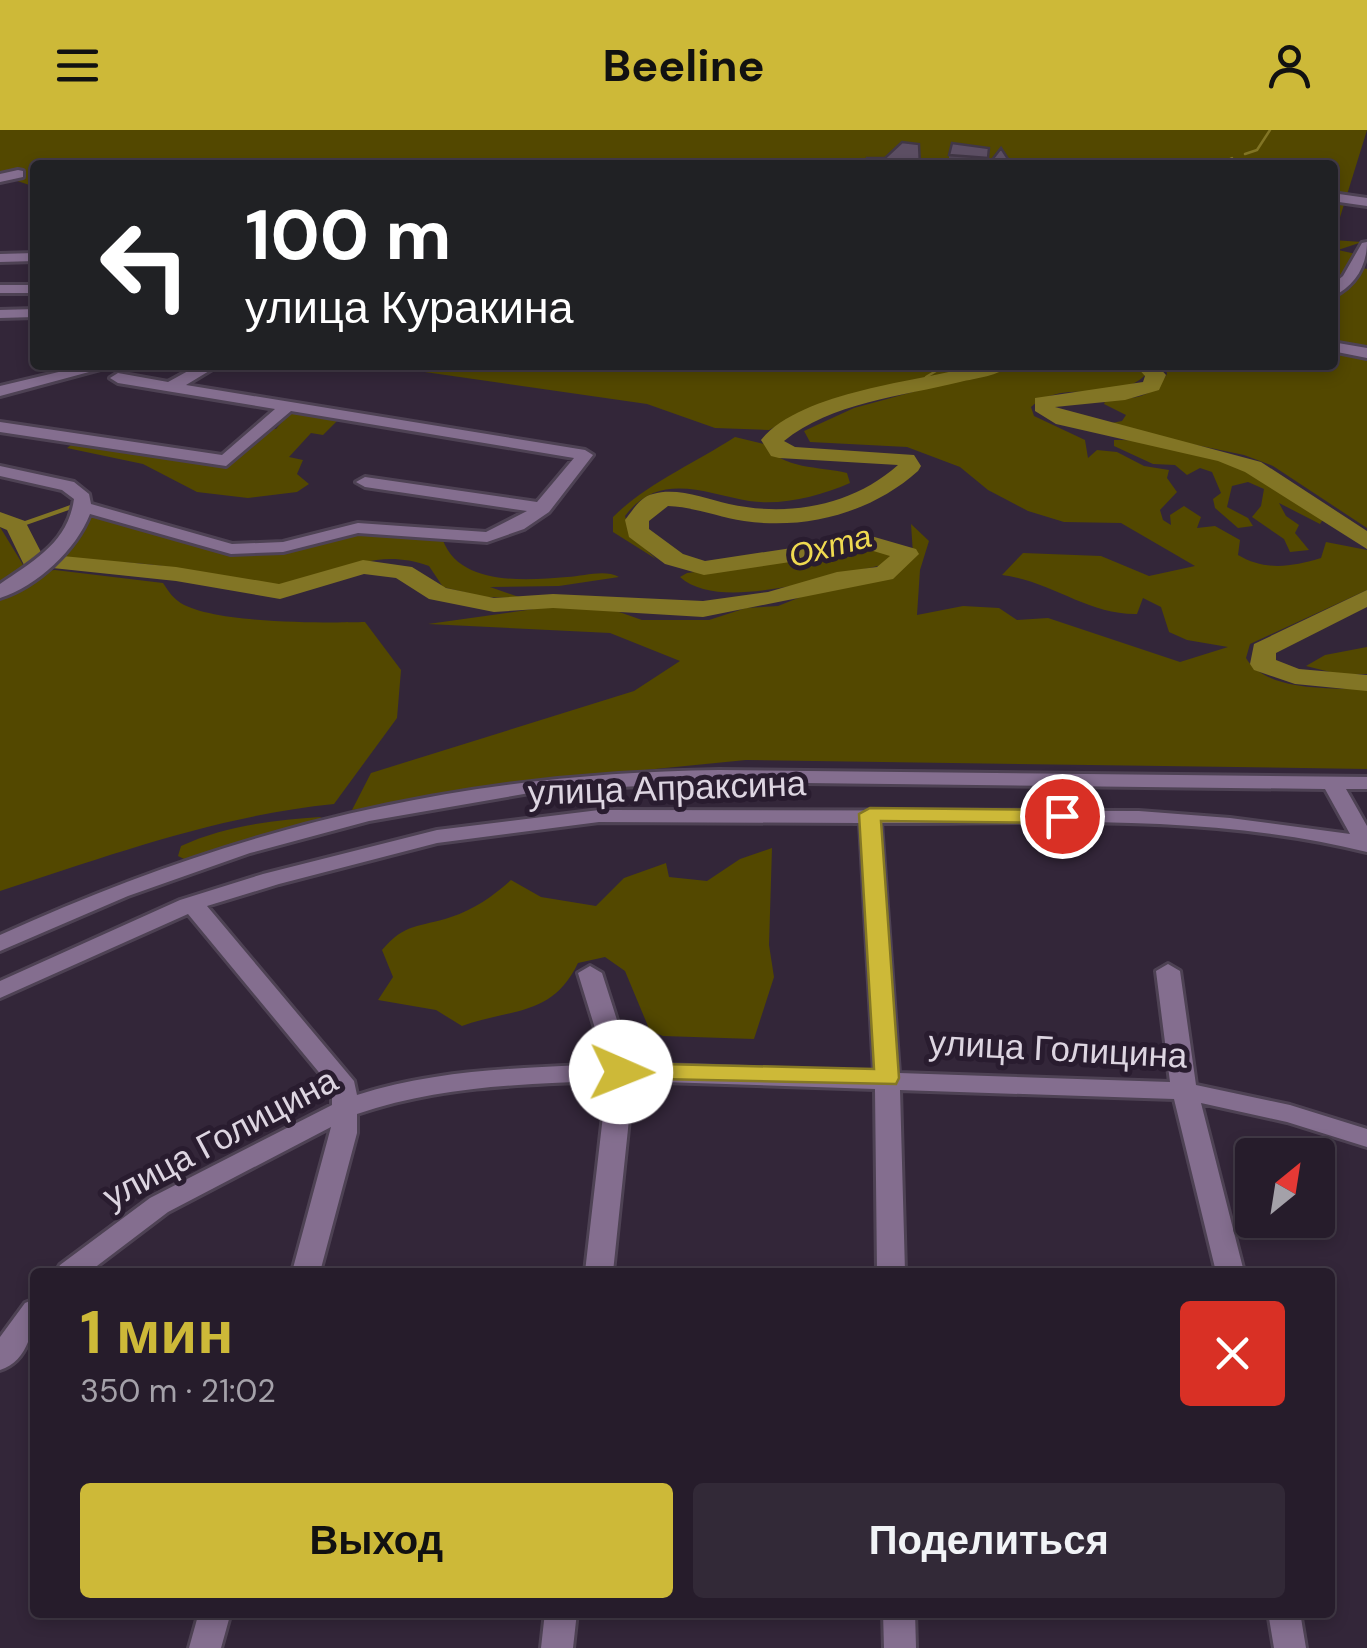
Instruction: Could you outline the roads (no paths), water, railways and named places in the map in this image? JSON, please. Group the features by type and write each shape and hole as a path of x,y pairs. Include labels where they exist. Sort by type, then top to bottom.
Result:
{"street":[{"path":"0,178 18,174"},
{"path":"1338,197 1367,202"},
{"path":"1338,288 1349,278 1367,246"},
{"path":"0,289 30,289"},
{"path":"0,314 30,312"},
{"path":"1338,347 1367,353"},
{"path":"172,386 202,370"},
{"path":"0,391 113,371 172,386 585,455 543,508 501,534 487,537 358,528 282,547 216,548 83,507"},
{"path":"0,427 226,461 289,406"},
{"path":"0,471 77,490 83,507 72,536 0,592"},
{"path":"365,482 543,508"},
{"path":"0,944 151,878 283,834 500,790 606,780 722,776 1367,783"},
{"path":"1332,783 1366,844"},
{"name":"улица Апраксина","path":"0,990 188,905 353,856 437,837 533,824 672,813 1138,817 1230,824 1366,844"},
{"path":"870,814 887,1078 891,1268"},
{"path":"188,905 198,910 345,1087 347,1108 307,1268"},
{"path":"1168,971 1169,1016 1184,1090 1229,1268"},
{"path":"590,972 621,1072 599,1268"},
{"name":"улица Голицина","path":"74,1268 159,1205 347,1108 398,1091 474,1078 621,1072 1184,1090 1290,1114 1367,1138"},
{"path":"0,1359 30,1317"},
{"path":"205,1648 213,1618"},
{"path":"557,1648 560,1618"},
{"path":"899,1618 900,1648"},
{"path":"1285,1618 1290,1648"}],"waterway":[{"path":"1245,154 1257,150 1270,130"},
{"path":"1228,160 1232,158"},
{"path":"921,386 926,377 938,370"},
{"name":"Охта","path":"0,519 17,526 33,560 176,574 280,592 363,567 403,572 438,594 494,605 553,601 703,609 771,599 837,579 884,574 907,554 871,543 704,568 674,559 637,532 637,520 655,500 690,501 766,516 811,514 856,502 894,480 910,466 906,460 795,454 779,451 772,440 788,427 843,405 984,370"},
{"name":"Охта","path":"1150,370 1156,375 1152,386 1139,391 1043,403 1046,411 1064,419 1225,456 1253,467 1367,542"},
{"path":"17,526 71,507"},
{"name":"Охта","path":"1367,597 1263,649 1263,664 1295,676 1367,683"}]}
